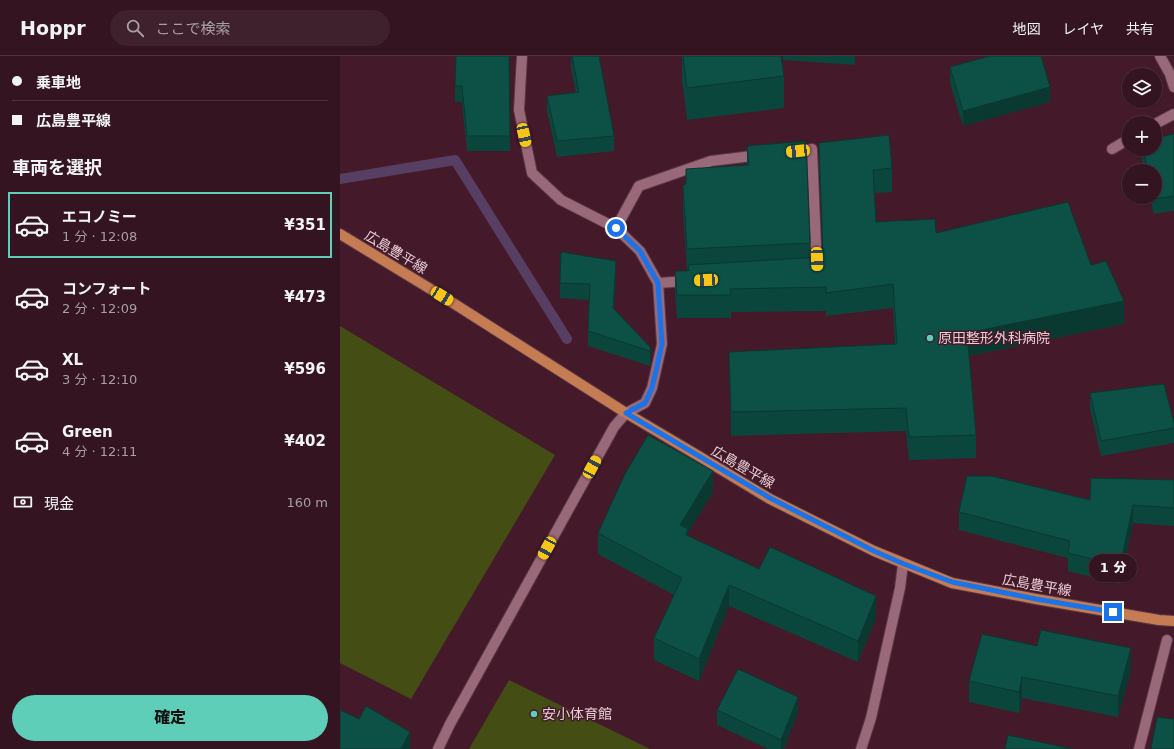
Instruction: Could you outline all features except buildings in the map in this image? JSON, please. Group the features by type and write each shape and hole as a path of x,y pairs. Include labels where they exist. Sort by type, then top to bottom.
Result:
{"main road":[{"name":"広島豊平線","path":"340,234 448,300 626,413 770,498 874,551 952,582 1036,599 1158,620 1174,621"}],"street":[{"path":"438,749 450,724 614,427 626,413 645,403 652,388 662,344 658,283 640,251 616,228 561,200 532,173 519,110 522,56"},
{"path":"1160,56 1172,72 1174,87"},
{"path":"1162,120 1174,114"},
{"path":"1112,149 1122,143"},
{"path":"616,228 639,186 711,161 812,149 817,274 809,275"},
{"path":"658,283 698,281"},
{"path":"861,749 871,718 904,564"},
{"path":"1139,749 1167,640"}],"green space":[{"path":"340,326 555,455 411,699 340,663"},
{"name":"安小体育館","path":"509,680 650,749 469,749"}],"waterway":[{"path":"340,179 455,160 567,339"}],"place":[{"name":"原田整形外科病院","path":"930,338"},
{"name":"安小体育館","path":"534,714"}],"route":[{"path":"616,228 640,251 658,283 662,344 652,388 645,403 626,413 770,498 874,551 904,564 952,582 1036,599 1113,612"}]}
